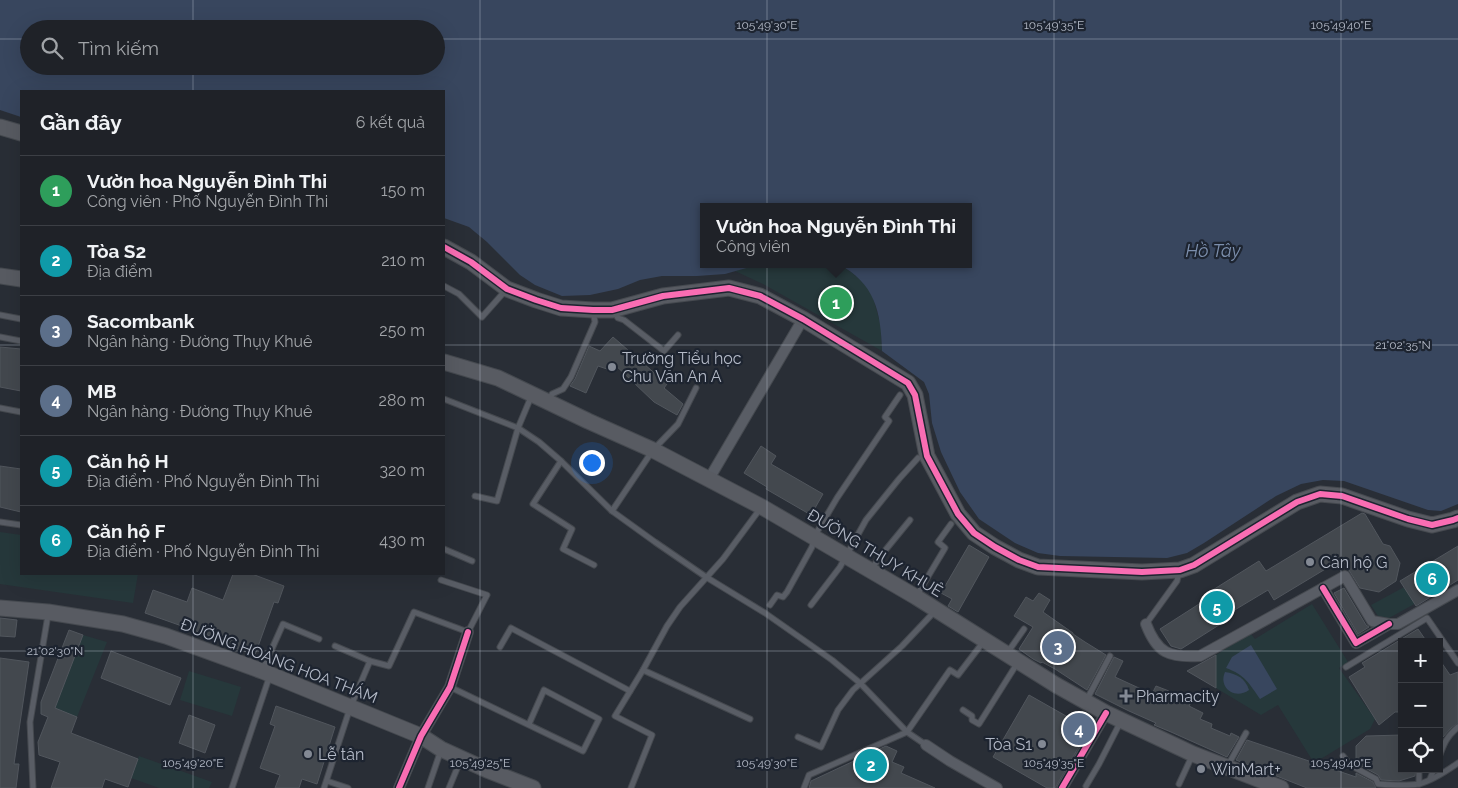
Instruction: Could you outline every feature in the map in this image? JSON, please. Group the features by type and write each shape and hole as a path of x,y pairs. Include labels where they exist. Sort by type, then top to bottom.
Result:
{"main road":[{"path":"0,127 20,133"},
{"path":"445,248 471,262 507,289 560,308 612,310 663,296 729,288 760,296 803,319 908,383 915,395 927,456 958,514 974,533 995,547 1019,560 1038,567 1142,572 1180,570 1194,565 1297,502 1320,494 1342,496 1408,519 1432,525 1458,518"},
{"path":"0,276 20,279"},
{"name":"ĐƯỜNG THỤY KHUÊ","path":"445,362 498,378 653,450 762,507 814,537 1106,713 1193,754 1281,788"},
{"name":"ĐƯỜNG HOÀNG HOA THÁM","path":"0,608 48,612 123,624 166,636 266,673 421,736 441,749 533,788"}],"street":[{"path":"709,479 803,319"},
{"path":"1146,624 1151,638 1163,651 1182,657 1200,656 1345,576 1372,621 1390,624 1398,624 1458,590"},
{"path":"1323,588 1356,643 1390,624"},
{"path":"399,788 421,736 450,687 468,632"},
{"path":"1062,788 1106,713"},
{"path":"926,745 997,788"}],"lane":[{"path":"445,286 460,294 482,317 507,289"},
{"path":"548,402 552,394 563,389 571,377 595,322 593,310"},
{"path":"612,310 618,318 624,320 664,351 678,335"},
{"path":"0,316 20,319"},
{"path":"0,337 20,341"},
{"path":"612,511 653,450 678,424 696,388"},
{"path":"475,496 497,501 518,428 533,394"},
{"path":"770,605 777,595 783,597 787,592 836,498 889,421 885,417 900,395"},
{"path":"445,399 518,428 539,442 612,511 706,577 781,624 832,660 860,683 907,732 926,745"},
{"path":"0,408 20,412"},
{"path":"811,605 840,567 866,520 898,479 918,458"},
{"path":"561,462 533,504 572,530 563,549 594,565"},
{"path":"631,788 652,735 615,716 680,607 723,558 762,507"},
{"path":"871,571 910,520"},
{"path":"0,522 20,525"},
{"path":"916,597 945,548 938,542 951,524"},
{"path":"445,549 472,561"},
{"path":"1146,624 1177,581 1180,570"},
{"path":"335,646 370,661 389,666 414,612 468,632 487,595 441,580"},
{"path":"798,737 821,747 838,710 853,690 902,646 936,610"},
{"path":"33,788 30,722 48,612"},
{"path":"1346,667 1427,618 1458,663"},
{"path":"232,788 266,673 283,624 319,639"},
{"path":"500,647 510,628 630,691"},
{"path":"963,710 972,716 972,720 979,724 1014,656 1024,629"},
{"path":"804,788 809,774 907,732 950,670 958,676 984,640"},
{"path":"1086,702 1110,656"},
{"path":"324,788 350,708 370,661"},
{"path":"643,670 750,719"},
{"path":"450,687 583,750 599,719 544,690 529,724"},
{"path":"1086,786 1121,721"},
{"path":"1443,746 1452,732 1458,728"},
{"path":"1227,767 1246,733"},
{"path":"428,788 441,749"},
{"path":"1179,784 1193,754"},
{"path":"1343,756 1350,765 1376,779 1378,784 1392,786 1420,784 1458,763"},
{"path":"449,788 461,758"},
{"path":"1419,773 1420,784"},
{"path":"1430,779 1432,773"},
{"path":"326,781 348,788"}],"shaded area":[{"path":"746,268 844,268 863,282 872,294 881,326 882,351 763,284 735,271"},
{"path":"0,532 20,535 20,575 138,575 133,603 0,584"},
{"path":"1408,585 1418,602 1389,618 1378,616 1371,605"},
{"path":"1312,604 1348,662 1339,668 1375,719 1370,729 1314,763 1278,705 1261,715 1216,688 1216,655 1250,633 1255,639"},
{"path":"83,635 107,642 77,717 55,708"},
{"path":"189,671 241,687 232,716 180,700"},
{"path":"139,756 212,782 209,788 159,788 131,778"}],"water":[{"name":"Hồ Tây","path":"0,0 1458,0 1458,504 1441,511 1428,510 1344,481 1323,480 1301,484 1276,496 1187,553 1167,558 1060,556 1038,553 1015,543 979,519 960,492 941,452 932,423 929,394 924,382 882,351 880,324 874,300 860,280 844,268 972,268 972,203 700,203 700,268 747,268 725,274 662,276 640,280 618,289 590,295 562,296 535,285 520,275 469,227 445,218 445,90 20,90 20,117 0,110"},
{"path":"1251,645 1277,689 1260,699 1242,677 1226,668 1232,657"},
{"path":"1225,672 1240,677 1249,690 1238,694 1229,691 1224,683"}],"building":[{"path":"613,337 667,384 664,388 683,404 677,415 654,402 611,361 607,369 598,366 586,393 570,386 575,379 589,346 600,351"},
{"path":"0,347 20,349 20,391 0,387"},
{"path":"761,446 776,456 771,464 823,494 811,515 766,489 767,487 744,473"},
{"path":"0,466 20,469 20,512 0,507"},
{"path":"1362,513 1365,514 1383,544 1390,546 1400,563 1396,581 1379,592 1360,588 1342,559 1274,600 1268,590 1228,614 1230,618 1181,649 1171,646 1160,629 1210,597 1208,593 1259,561 1266,571"},
{"path":"969,545 989,557 958,612 948,606 952,599 941,593"},
{"path":"1458,546 1458,580 1416,606 1400,581"},
{"path":"233,575 255,575 284,586 278,603 274,602 255,655 229,646 230,643 145,613 153,590 187,602 192,588 223,600"},
{"path":"1344,588 1369,627 1358,634 1334,593"},
{"path":"1039,593 1050,600 1043,612 1106,655 1087,690 1019,649 1033,627 1014,616 1026,597 1033,601"},
{"path":"0,618 17,620 15,637 0,636"},
{"path":"1418,629 1424,638 1403,638"},
{"path":"69,630 83,635 55,708 77,717 71,733 138,759 128,787 105,779 102,788 51,788 60,762 39,755 38,742 48,717 41,714 41,702"},
{"path":"1398,641 1398,712 1395,712 1379,725 1349,677 1365,667 1362,663"},
{"path":"111,651 181,678 170,705 101,678"},
{"path":"1216,655 1216,688 1187,671"},
{"path":"1114,657 1123,661 1115,677 1152,694 1156,686 1169,691 1168,694 1190,704 1189,706 1203,713 1200,719 1212,724 1211,728 1230,736 1231,733 1239,737 1227,757 1154,725 1156,723 1095,694"},
{"path":"0,658 29,662 14,764 19,764 16,788 0,788"},
{"path":"1443,665 1450,675 1458,672 1458,723 1443,737"},
{"name":"Tòa S1","path":"1029,695 1089,729 1055,788 1047,788 993,757"},
{"name":"Lễ tân","path":"276,706 335,727 317,784 302,779 299,788 275,788 280,775 260,768 275,726 270,724"},
{"path":"189,715 215,725 205,753 179,743"},
{"path":"1398,735 1398,773 1415,773 1415,776 1399,781 1381,780 1378,775 1356,763 1356,746 1366,736"},
{"path":"1247,740 1356,777 1356,773 1373,782 1376,788 1307,788 1236,760"},
{"path":"886,746 897,751 892,762 904,767 901,773 935,788 809,788 811,781"}],"cycle path":[{"path":"445,248 471,262 507,289 561,308 612,310 663,296 729,288 760,296 803,319 908,383 915,395 927,456 958,514 974,533 995,547 1019,560 1038,567 1142,572 1180,570 1194,565 1297,502 1320,494 1342,496 1408,519 1432,525 1458,518"},
{"path":"1323,588 1356,643 1389,624"},
{"path":"399,788 421,736 450,687 468,632"},
{"path":"1062,788 1106,713"}],"place":[{"name":"Vườn hoa Nguyễn Đình Thi","path":"836,303"},
{"name":"Trường Tiểu học Chu Văn An A","path":"612,367"},
{"name":"Căn hộ G","path":"1310,562"},
{"name":"Căn hộ F","path":"1432,579"},
{"name":"Căn hộ H","path":"1217,607"},
{"name":"Sacombank","path":"1058,647"},
{"name":"Pharmacity","path":"1126,696"},
{"name":"MB","path":"1079,729"},
{"name":"Tòa S1","path":"1042,744"},
{"name":"Lễ tân","path":"308,754"},
{"name":"Tòa S2","path":"871,765"},
{"name":"WinMart+","path":"1201,769"}]}
